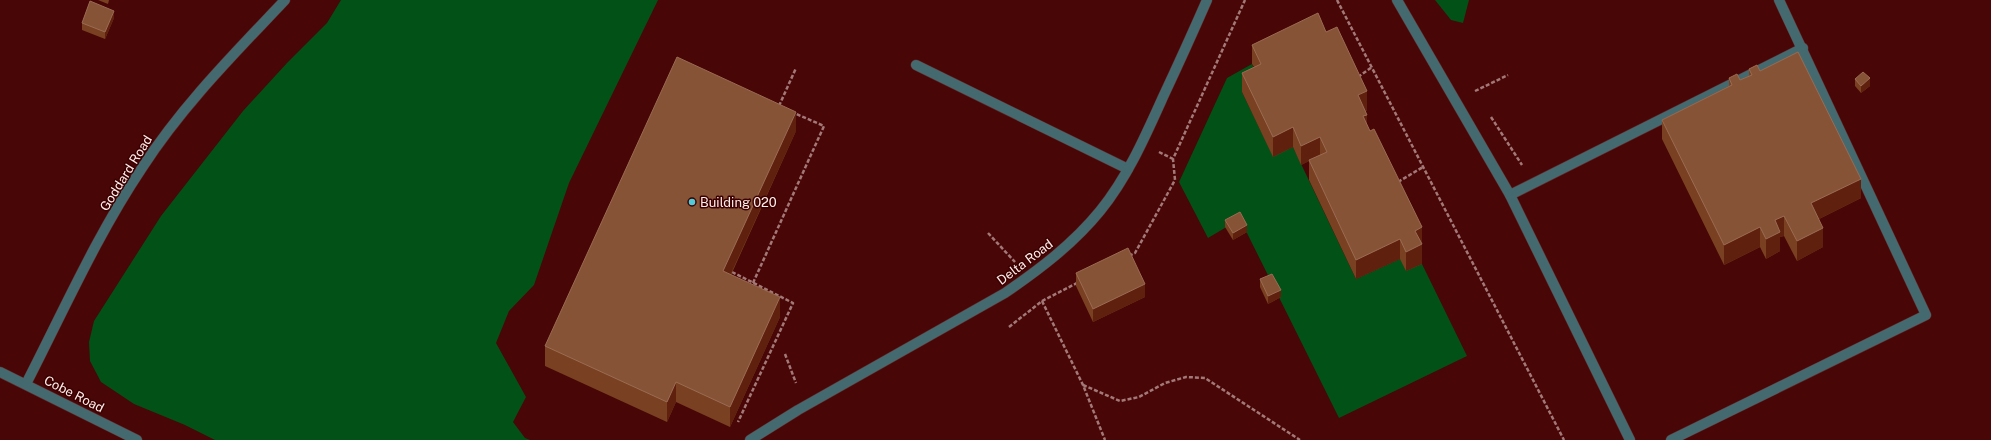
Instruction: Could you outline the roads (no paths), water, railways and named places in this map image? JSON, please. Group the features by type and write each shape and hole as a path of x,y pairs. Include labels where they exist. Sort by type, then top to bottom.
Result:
{"street":[{"name":"Goddard Road","path":"26,384 103,234 142,168 183,111 285,0"},
{"name":"Delta Road","path":"750,440 805,406 1005,293 1036,272 1070,244 1100,211 1128,169 1155,116 1207,0"},
{"path":"1397,0 1510,195 1630,440"},
{"path":"1671,440 1926,316 1803,48 1779,0"},
{"path":"1510,195 1803,48"},
{"path":"916,65 1128,169"},
{"name":"Cobe Road","path":"0,372 137,440"}],"place":[{"name":"Building 020","path":"692,202"}]}
